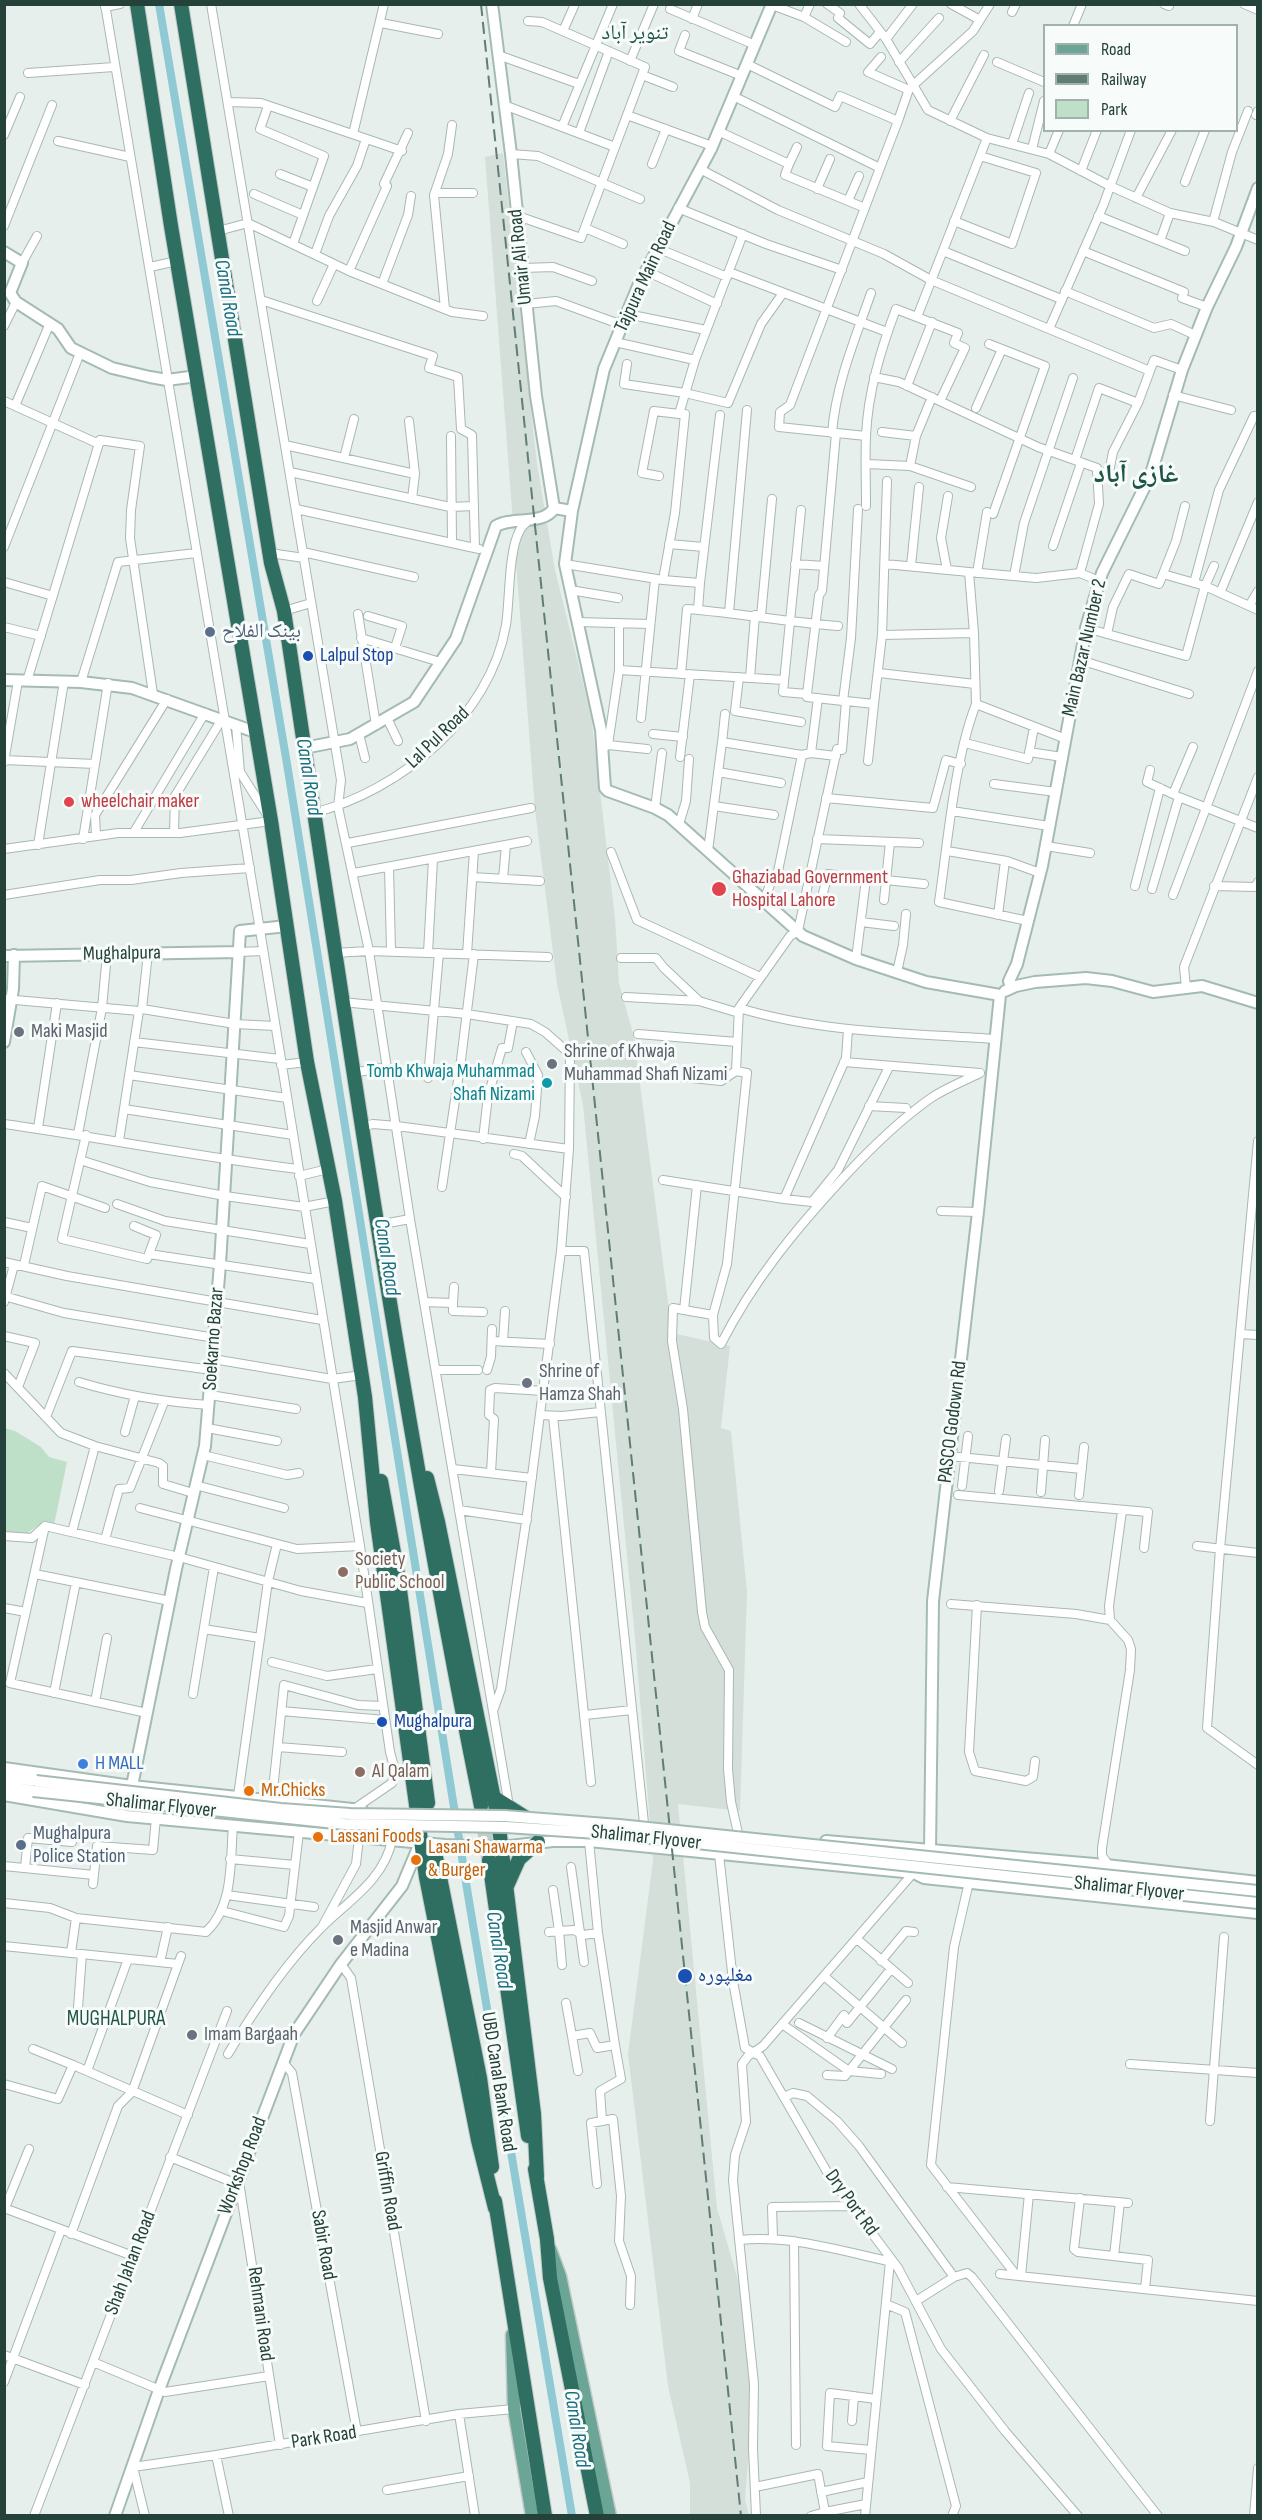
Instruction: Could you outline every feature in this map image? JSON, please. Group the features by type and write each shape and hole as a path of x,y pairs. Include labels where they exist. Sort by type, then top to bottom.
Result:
{"highway":[{"path":"137,4 177,261 271,821 307,1062 335,1201 362,1375 377,1522 420,1843 476,2129 495,2208 511,2313 525,2381 545,2516"},
{"path":"181,4 270,553 284,611 376,1225 434,1568 479,1812"},
{"path":"365,1397 398,1575 428,1803"},
{"path":"408,1406 438,1522 498,1819 534,2114 537,2177"},
{"path":"493,1797 528,1819"},
{"path":"506,1887 519,1859 538,1842"},
{"name":"UBD Canal Bank Road","path":"436,1857 480,2078 489,2136 495,2208"},
{"path":"489,1860 521,2099 537,2177 547,2239 550,2278 597,2516"}],"main road":[{"path":"547,2239 560,2276 610,2516"},
{"path":"511,2313 514,2409 532,2516"}],"street":[{"path":"120,4 105,6 114,67 150,267 223,720 250,868 360,1546 385,1720 395,1770 392,1783 354,1809"},
{"path":"211,4 341,780 338,807 348,843 369,951 410,1219 510,1808"},
{"path":"353,134 384,4"},
{"name":"Umair Ali Road","path":"492,4 511,154 515,215 536,396 554,508"},
{"path":"563,31 575,4"},
{"path":"562,127 594,45 613,4"},
{"path":"630,61 654,4"},
{"path":"692,19 698,4"},
{"path":"804,17 810,4"},
{"path":"827,4 840,13 838,18 870,44 883,36 913,4"},
{"path":"859,4 883,36 911,88 928,110 987,138 1049,154 1110,186 1170,213 1213,222 1257,240"},
{"path":"951,4 980,20"},
{"path":"866,436 779,427 780,412 790,405 911,88 973,31 990,4"},
{"path":"1074,24 1082,4"},
{"path":"772,5 804,17 846,42"},
{"name":"Tajpura Main Road","path":"655,808 608,792 604,784 605,747 565,564 572,511 604,369 657,248 712,146 772,5"},
{"path":"670,9 755,45"},
{"path":"899,62 939,18"},
{"path":"515,215 581,238 645,67 542,22 528,21"},
{"path":"381,23 438,34"},
{"path":"685,35 679,51 742,76"},
{"path":"579,133 609,51"},
{"path":"498,55 579,84"},
{"path":"950,121 984,55"},
{"path":"880,57 868,72 911,88"},
{"path":"997,62 1043,81"},
{"path":"747,64 834,108 840,96 898,121"},
{"path":"28,73 114,67"},
{"path":"642,75 673,87"},
{"path":"1012,144 1029,93"},
{"path":"733,96 880,168"},
{"path":"4,135 20,97"},
{"path":"228,102 268,106 402,151"},
{"path":"4,226 52,105"},
{"path":"504,105 615,147"},
{"path":"1032,149 1043,105"},
{"path":"268,106 260,129 324,156 293,244"},
{"path":"1213,222 1232,152 1254,112"},
{"path":"627,115 712,146"},
{"path":"445,309 435,193 448,154 452,125"},
{"path":"652,164 666,129"},
{"path":"718,131 789,164"},
{"path":"1049,154 1058,132"},
{"path":"1081,171 1096,132"},
{"path":"1049,329 1098,216 1130,132"},
{"path":"1136,198 1171,132"},
{"path":"1185,182 1204,132"},
{"path":"349,271 387,186 384,184 402,151 408,133"},
{"path":"917,317 987,138"},
{"path":"315,254 329,216 357,166 366,139"},
{"path":"58,141 130,157"},
{"path":"797,147 785,175 865,208"},
{"path":"511,154 538,156 640,199"},
{"path":"954,221 1012,244 1036,173 980,156"},
{"path":"817,189 830,159"},
{"path":"700,169 778,210 884,254 930,280 1150,371"},
{"path":"280,174 313,187"},
{"path":"848,201 859,176"},
{"name":"Main Bazar Number 2","path":"1011,988 1009,981 1017,964 1046,846 1086,628 1099,581 1151,474 1182,370 1195,335 1241,232 1257,188"},
{"path":"435,193 473,193"},
{"path":"254,194 303,215"},
{"path":"382,284 408,215 411,196"},
{"path":"678,208 842,270"},
{"path":"1160,241 1170,213"},
{"path":"1098,216 1185,251"},
{"path":"218,231 248,223 349,271 445,309 483,316"},
{"path":"585,228 623,244"},
{"path":"679,414 695,360 743,234"},
{"path":"37,236 11,288 10,293 16,302 58,329 69,347 112,368 167,380 197,376"},
{"path":"657,248 887,332"},
{"path":"943,251 1061,299"},
{"path":"1083,251 1184,292 1182,298 1207,307"},
{"path":"4,252 22,263"},
{"path":"150,267 177,261"},
{"path":"317,301 334,264"},
{"path":"522,268 553,267 592,281"},
{"path":"646,271 717,304"},
{"path":"1065,291 1154,328 1171,324 1195,335"},
{"path":"627,364 624,384 685,393 728,404 761,324 783,293"},
{"path":"871,293 841,376 834,410 824,566 807,698 874,704"},
{"path":"261,300 433,356 429,368 458,377 461,429 472,435 475,548"},
{"path":"526,304 556,301 622,326"},
{"path":"4,326 16,302"},
{"path":"736,1071 739,1010 790,936 798,931 837,749 842,750 867,464 866,436 874,377 896,309 958,333 954,344 965,348 940,401"},
{"path":"627,314 706,330"},
{"path":"907,386 932,322"},
{"path":"15,406 50,323"},
{"path":"615,342 695,360"},
{"path":"989,344 1045,366 1020,438 990,513 973,573 976,704 965,743 952,812 939,902 1028,921"},
{"path":"975,408 1002,349"},
{"path":"4,547 80,353"},
{"path":"1097,473 1109,471 1113,452 1137,403 1154,360 1182,370"},
{"path":"874,377 890,379 1050,451 1097,468 1099,504 1080,573"},
{"path":"1014,576 1024,523 1073,378"},
{"path":"1053,546 1099,388 1137,403"},
{"path":"1173,395 1231,410"},
{"path":"910,466 916,436 932,397"},
{"path":"4,401 99,444"},
{"path":"729,613 747,410"},
{"path":"641,718 650,624 675,513 685,414 654,411 642,473 659,476"},
{"path":"698,610 720,415"},
{"path":"1194,583 1219,490 1254,416 1257,417"},
{"path":"345,458 354,419"},
{"path":"409,421 416,474 412,499"},
{"path":"882,432 916,436"},
{"path":"451,436 452,543"},
{"path":"95,764 5,760 23,681 40,636 100,440 140,446 129,524 153,694"},
{"path":"285,445 416,474"},
{"path":"867,464 910,466 971,487"},
{"path":"290,472 452,507 474,506"},
{"path":"868,761 882,634 887,481"},
{"path":"911,566 919,487"},
{"path":"946,570 941,538 948,496"},
{"path":"750,678 772,499"},
{"path":"1220,592 1257,502"},
{"path":"1107,634 1113,608 1129,574 1159,584 1176,542 1185,506"},
{"path":"304,748 335,743 359,734 414,702 456,639 496,526 502,522 529,520 550,513 554,508 572,511"},
{"path":"296,509 488,551"},
{"path":"801,510 783,692 807,694"},
{"name":"Lal Pul Road","path":"314,813 338,807 376,789 422,758 470,709 494,666 505,627 515,548 520,530 529,520"},
{"path":"669,544 704,547"},
{"path":"81,682 118,562 196,553"},
{"path":"270,553 303,555 414,577"},
{"path":"565,564 700,583"},
{"path":"795,564 824,566"},
{"path":"885,564 1036,578 1080,573 1099,581"},
{"path":"1086,628 1186,656 1205,586 1214,566"},
{"path":"1163,574 1205,586 1257,610"},
{"path":"4,582 52,596"},
{"path":"570,590 618,598"},
{"path":"1249,606 1257,591"},
{"path":"284,611 311,603"},
{"path":"680,757 686,674 687,609 758,615 790,622 838,626"},
{"path":"358,614 376,725"},
{"path":"368,616 402,626 395,648"},
{"path":"577,622 650,624"},
{"path":"619,623 618,670 605,747 647,749"},
{"path":"4,627 40,636"},
{"path":"882,634 974,633"},
{"path":"361,638 440,662"},
{"path":"1080,660 1189,694"},
{"path":"618,670 784,680"},
{"path":"1173,895 1257,671"},
{"path":"879,673 975,684"},
{"path":"739,677 735,711 801,722"},
{"path":"4,680 108,683 153,694 255,732"},
{"path":"38,845 64,681"},
{"path":"83,839 108,683"},
{"path":"811,753 818,698"},
{"path":"96,836 95,815 167,699"},
{"path":"976,704 1066,739"},
{"path":"134,832 205,713"},
{"path":"708,851 725,714"},
{"path":"387,718 398,741"},
{"path":"174,832 175,796 223,720"},
{"path":"4,849 134,832 174,832 271,821 240,772 236,725"},
{"path":"965,743 1028,759 1034,728"},
{"path":"359,734 365,758"},
{"path":"653,734 682,737"},
{"path":"722,743 802,755 811,753 836,756"},
{"path":"1152,889 1176,796 1193,747"},
{"path":"1029,752 1062,757"},
{"path":"662,753 655,808 679,824 804,936 856,959 926,982 1000,995 1011,988 1053,980 1086,978 1112,981 1153,992 1202,986 1257,1004"},
{"path":"764,900 774,875 777,876 802,755"},
{"path":"679,824 686,801 689,759"},
{"path":"826,798 933,808 946,760 961,764"},
{"path":"1150,770 1147,782 1257,828"},
{"path":"718,772 781,783"},
{"path":"1186,988 1184,967 1257,777"},
{"path":"994,784 1056,792"},
{"path":"1135,886 1160,788"},
{"path":"714,806 774,815"},
{"path":"348,843 531,808"},
{"path":"952,812 1049,826"},
{"path":"817,839 919,843"},
{"path":"354,873 527,841"},
{"path":"884,900 890,842"},
{"path":"503,879 506,845"},
{"path":"1046,846 1090,853"},
{"path":"442,1187 467,1014 474,851"},
{"path":"947,851 1005,861 1040,873"},
{"path":"611,852 637,920 760,977"},
{"path":"428,953 433,859"},
{"path":"998,915 1005,861"},
{"path":"389,867 391,951"},
{"path":"4,895 100,880 131,880 181,873 250,868"},
{"path":"823,893 828,874 866,879 856,959"},
{"path":"472,877 540,881"},
{"path":"886,880 924,884"},
{"path":"1214,886 1257,886"},
{"path":"897,972 906,914"},
{"path":"861,922 894,926"},
{"name":"Soekarno Bazar","path":"132,1785 207,1428 225,1196 240,931 287,926"},
{"path":"239,952 263,951"},
{"path":"334,953 391,951 548,957"},
{"name":"Mughalpura","path":"10,955 239,952"},
{"path":"119,1141 148,953"},
{"path":"428,1078 439,953"},
{"path":"107,954 102,1008 80,1160 62,1239 147,1259 156,1234 134,1226"},
{"path":"4,1042 10,955"},
{"path":"621,958 656,958 699,1001"},
{"name":"PASCO Godown Rd","path":"930,1851 933,1601 978,1212 1000,995"},
{"path":"626,997 699,1001 776,1019 848,1029 996,1039"},
{"path":"8,999 140,1010 235,1024 275,1026"},
{"path":"342,1002 467,1014 513,1021 533,1026 570,1054 566,1197 550,1344 527,1520 501,1689 492,1712"},
{"path":"38,1128 57,1003"},
{"path":"483,1139 489,1091 502,1048 508,1048 513,1021"},
{"path":"784,1199 844,1062 848,1029"},
{"path":"638,1034 737,1042"},
{"path":"134,1042 281,1062 307,1062"},
{"path":"526,1052 538,1075 535,1116 529,1144"},
{"path":"844,1062 992,1074"},
{"path":"663,1180 812,1202 838,1170 889,1066"},
{"path":"352,1073 388,1067"},
{"path":"642,1072 721,1081 736,1071 747,1073 727,1264 713,1315 714,1338 721,1344 740,1307 771,1261 803,1221 877,1142 933,1097 980,1073"},
{"path":"129,1075 286,1098"},
{"path":"869,1106 906,1108"},
{"path":"124,1109 293,1136"},
{"path":"4,1124 298,1172 328,1169"},
{"path":"361,1126 373,1124 397,1126 450,1135 569,1149"},
{"path":"1257,1141 1220,1549 1207,1728 1257,1765"},
{"path":"514,1155 522,1156 566,1197"},
{"path":"80,1160 150,1182 225,1196 304,1207 335,1201"},
{"path":"684,1310 697,1185"},
{"path":"24,1265 42,1186 105,1208"},
{"path":"117,1204 165,1221 310,1244"},
{"path":"940,1211 978,1212"},
{"path":"376,1225 410,1219"},
{"path":"4,1222 32,1228"},
{"path":"561,1251 584,1251 644,1823"},
{"path":"150,1254 315,1279"},
{"path":"4,1262 67,1276 322,1320"},
{"path":"14,1265 5,1298 64,1313 214,1338"},
{"path":"454,1287 453,1311 483,1312"},
{"path":"424,1302 453,1303"},
{"path":"713,1315 673,1308 672,1341 683,1409 702,1612 705,1627 729,1670 728,1769 730,1802 738,1833"},
{"path":"503,1342 505,1311"},
{"path":"487,1370 491,1357 492,1329"},
{"path":"1240,1334 1257,1335"},
{"path":"4,1336 35,1343 18,1387"},
{"path":"492,1341 550,1344"},
{"path":"46,1417 72,1351 332,1379 362,1375"},
{"path":"436,1370 478,1370"},
{"path":"4,1373 61,1432 95,1446 162,1464 163,1484 284,1508"},
{"path":"79,1382 164,1401 209,1400 296,1409"},
{"path":"491,1473 494,1419 489,1415 490,1390 495,1388 544,1391"},
{"path":"125,1432 135,1396"},
{"path":"106,1536 119,1488 130,1488 164,1401"},
{"path":"540,1414 553,1416 600,1412"},
{"path":"553,1416 591,1782"},
{"path":"207,1428 277,1441"},
{"path":"962,1486 968,1436"},
{"path":"999,1491 1006,1439"},
{"path":"1041,1492 1045,1440"},
{"path":"72,1532 95,1446"},
{"path":"1079,1495 1084,1447"},
{"path":"203,1455 287,1475 299,1473"},
{"path":"949,1456 1082,1468"},
{"path":"453,1469 532,1478"},
{"path":"958,1495 1148,1512 1144,1548"},
{"path":"141,1508 297,1549 360,1546"},
{"path":"459,1510 527,1520"},
{"path":"1106,1865 1106,1860 1102,1856 1102,1848 1131,1656 1128,1640 1110,1620 1109,1606 1122,1511"},
{"path":"45,1526 179,1557 301,1591 367,1603"},
{"path":"4,1536 32,1538 45,1526"},
{"path":"45,1526 10,1683 147,1713"},
{"path":"238,1796 268,1581 277,1544"},
{"path":"1197,1546 1257,1552"},
{"path":"193,1694 214,1567"},
{"path":"35,1574 170,1601"},
{"path":"54,1693 76,1582"},
{"path":"951,1604 1076,1614 1110,1620"},
{"path":"977,1605 969,1752 971,1764 975,1771 982,1774 1026,1781 1033,1777 1035,1761"},
{"path":"4,1608 26,1612"},
{"path":"204,1629 260,1638"},
{"path":"95,1702 107,1638"},
{"path":"272,1662 327,1676 377,1669"},
{"path":"4,1666 14,1668"},
{"path":"272,1799 284,1685 358,1705 383,1706"},
{"path":"585,1715 632,1710"},
{"path":"281,1711 385,1720"},
{"path":"278,1747 342,1752"},
{"path":"395,1770 409,1767"},
{"path":"4,1768 132,1785 354,1809 435,1816 479,1812 498,1819 644,1823 930,1851 1106,1865 1257,1882"},
{"path":"4,1777 34,1786"},
{"path":"4,1787 34,1786"},
{"name":"Shalimar Flyover","path":"34,1786 350,1814 505,1816 608,1824 1257,1892"},
{"name":"Shalimar Flyover","path":"34,1786 345,1824 506,1827 612,1834 1257,1903"},
{"path":"4,1795 156,1818 359,1838 479,1846 589,1841 661,1850 914,1873 924,1878 1257,1913"},
{"path":"4,1866 93,1880 98,1845 153,1850 156,1818"},
{"path":"661,1825 661,1850"},
{"path":"4,1903 50,1908 76,1918 206,1932 215,1924 227,1895 233,1826"},
{"path":"222,1911 284,1927 289,1916 298,1832"},
{"path":"25,1868 28,1838 72,1842"},
{"path":"321,1928 356,1864 359,1838"},
{"path":"228,2054 242,2030 286,1970 321,1928 375,1877 389,1856 392,1840"},
{"path":"589,1841 598,1933 621,2079 600,2091 602,2120"},
{"name":"Workshop Road","path":"115,2516 159,2390 298,2026 341,1964 402,1886 420,1843"},
{"path":"756,2516 754,2384 733,2167 746,2122 742,2064 745,2058 763,2046 914,1873 930,1851"},
{"name":"Dry Port Rd","path":"719,1854 742,2039 747,2050 760,2056 830,2177 892,2261 941,2349 1005,2431 1078,2516"},
{"path":"230,1859 295,1865"},
{"path":"572,1867 584,1962"},
{"path":"969,1882 954,1947 931,2165 1018,2275"},
{"path":"553,1890 562,1965"},
{"path":"227,1895 291,1902 314,1907"},
{"path":"71,1953 76,1918"},
{"path":"160,1962 168,1927"},
{"path":"549,1932 574,1930 581,1935 598,1933"},
{"path":"881,1961 906,1931 914,1932"},
{"path":"1210,2121 1224,1937"},
{"path":"857,1938 908,1983"},
{"path":"4,1946 178,1964"},
{"path":"78,2008 82,1954"},
{"path":"70,2234 118,2106 132,2092 181,1956"},
{"path":"87,2071 128,1959"},
{"name":"Griffin Road","path":"341,1964 351,1978 426,2421"},
{"path":"827,2038 860,2007 891,1969"},
{"path":"824,1976 902,2043"},
{"path":"827,2075 845,2076 906,2000"},
{"path":"566,2002 578,2071"},
{"name":"Shah Jahan Road","path":"34,2516 227,2011"},
{"path":"800,2023 861,2056 892,2069"},
{"path":"782,2024 849,2071 881,2074"},
{"path":"572,2036 590,2033 597,2048 615,2045"},
{"path":"33,2049 188,2115"},
{"name":"Sabir Road","path":"283,2062 292,2073 357,2432"},
{"path":"1130,2064 1257,2073"},
{"path":"4,2084 58,2099 74,2066"},
{"path":"784,2097 793,2093 807,2096 837,2121 859,2146 954,2277"},
{"path":"597,2184 591,2123 614,2120 621,2196 619,2241 632,2276 630,2305"},
{"path":"29,2150 5,2208 133,2256"},
{"path":"170,2157 237,2184"},
{"name":"Rehmani Road","path":"237,2184 242,2195 280,2445"},
{"path":"947,2187 1124,2203 1114,2256"},
{"path":"1018,2275 1029,2194"},
{"path":"1080,2198 1074,2249 1078,2252 1148,2260 1145,2289"},
{"path":"773,2238 772,2206 852,2206"},
{"path":"4,2382 61,2230"},
{"path":"739,2241 773,2238 813,2242 892,2261 865,2516"},
{"path":"794,2241 796,2445"},
{"path":"916,2301 962,2272 968,2272 1158,2516"},
{"path":"1000,2274 1257,2301"},
{"path":"886,2304 905,2312 957,2506 952,2516"},
{"path":"4,2355 85,2385"},
{"path":"93,2362 165,2392 269,2376"},
{"path":"871,2450 827,2446 830,2393 876,2399"},
{"path":"852,2421 854,2396"},
{"name":"Park Road","path":"133,2467 280,2445 459,2414 514,2409"},
{"path":"459,2414 475,2516"},
{"path":"216,2455 229,2516"},
{"path":"133,2467 145,2516"},
{"path":"1254,2516 1257,2468"},
{"path":"755,2487 818,2474 825,2512"},
{"path":"387,2490 469,2476"},
{"path":"821,2492 868,2482"},
{"path":"811,2516 866,2504"}],"shaded area":[{"path":"503,153 537,464 555,570 591,715 615,918 619,983 634,1037 672,1333 730,1346 721,1428 731,1431 747,1592 740,1811 678,1804 717,2208 749,2318 751,2424 745,2499 749,2515 690,2515 690,2483 668,2386 628,2054 653,1860 635,1638 583,1105 557,984 535,810 485,157"}],"green space":[{"path":"4,1428 15,1431 41,1447 49,1457 67,1462 54,1525 42,1523 21,1537 5,1533"}],"waterway":[{"name":"Canal Road","path":"159,4 288,770 469,1901 572,2516"}],"tunnel":[{"path":"481,1806 488,1858"}],"railway":[{"path":"481,4 741,2516"}],"place":[{"name":"بینک الفلاح","path":"210,632"},
{"name":"Lalpul Stop","path":"308,656"},
{"name":"wheelchair maker","path":"69,802"},
{"name":"Ghaziabad Government Hospital Lahore","path":"719,889"},
{"name":"Maki Masjid","path":"19,1032"},
{"name":"Shrine of Khwaja Muhammad Shafi Nizami","path":"552,1064"},
{"name":"Tomb Khwaja Muhammad Shafi Nizami","path":"547,1083"},
{"name":"Shrine of Hamza Shah","path":"527,1383"},
{"name":"Society Public School","path":"343,1572"},
{"name":"Mughalpura","path":"382,1722"},
{"name":"H MALL","path":"83,1764"},
{"name":"Al Qalam","path":"360,1772"},
{"name":"Mr.Chicks","path":"249,1791"},
{"name":"Lassani Foods","path":"318,1837"},
{"name":"Mughalpura Police Station","path":"21,1845"},
{"name":"Lasani Shawarma & Burger","path":"416,1860"},
{"name":"Masjid Anwar e Madina","path":"338,1940"},
{"name":"مغلپورہ","path":"685,1976"},
{"name":"Imam Bargaah","path":"192,2035"}],"district":[{"name":"تنویر آباد","path":"635,34"},
{"name":"غازى آباد","path":"1136,475"},
{"name":"MUGHALPURA","path":"116,2020"}]}
